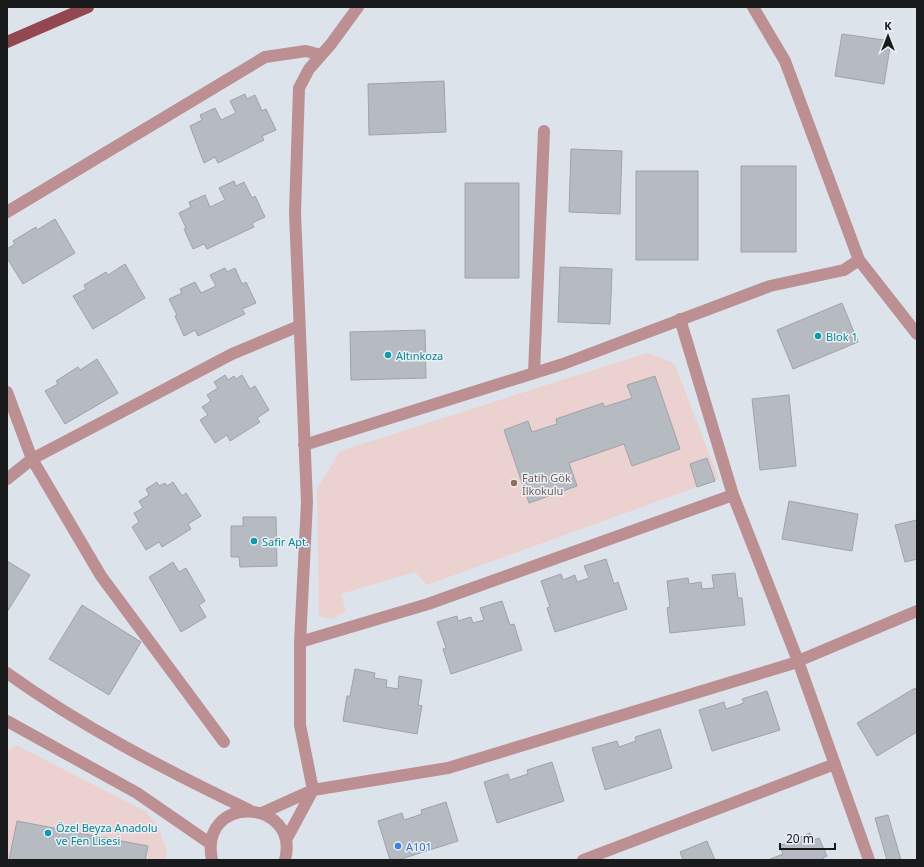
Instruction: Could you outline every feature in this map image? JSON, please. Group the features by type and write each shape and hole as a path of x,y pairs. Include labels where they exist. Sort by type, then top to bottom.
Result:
{"main road":[{"path":"7,42 88,7"}],"street":[{"path":"287,853 313,790 300,725 300,642 307,502 295,213 299,88 309,69 358,7"},
{"path":"753,7 785,60 859,260 917,334"},
{"path":"7,212 265,57 306,50 321,55"},
{"path":"534,373 544,131"},
{"path":"304,445 534,373 770,286 844,270 859,260"},
{"path":"680,320 733,495 798,661 869,860"},
{"path":"7,479 32,459 232,354 299,326"},
{"path":"7,392 32,459 101,576 224,742"},
{"path":"300,642 428,604 733,495"},
{"path":"262,813 313,790 448,768 798,661 917,611"},
{"path":"7,673 49,703 187,780 249,810 262,813 273,819 281,829 287,853"},
{"path":"7,721 137,793 209,854"},
{"path":"583,860 835,764"},
{"path":"209,854 211,838 217,826 226,818 237,812 249,810"}],"shaded area":[{"name":"Fatih Gök İlkokulu","path":"647,353 674,363 719,479 427,585 415,572 341,594 346,611 333,619 319,616 317,489 340,451"},
{"path":"16,745 145,811 158,826 167,851 165,860 7,860 7,751"}],"building":[{"path":"842,34 891,41 884,84 835,76"},
{"path":"444,81 446,132 369,135 368,84"},
{"path":"245,94 247,99 255,95 262,111 266,109 276,130 262,136 264,140 218,163 215,157 204,163 190,126 202,120 200,115 215,108 221,120 236,113 230,101"},
{"path":"571,149 622,151 620,214 569,212"},
{"path":"741,166 796,166 796,252 741,252"},
{"path":"636,171 698,171 698,260 636,260"},
{"path":"234,181 236,186 244,182 252,198 255,196 265,217 252,223 254,227 207,249 204,244 193,249 179,213 191,207 189,202 205,195 210,207 225,200 219,188"},
{"path":"465,183 519,183 519,278 465,278"},
{"path":"55,219 75,253 23,284 7,258 7,249 15,244 13,241 36,227 37,230"},
{"path":"125,264 145,298 93,329 73,296 86,289 84,285 106,272 108,275"},
{"path":"560,267 612,269 610,324 558,322"},
{"path":"225,268 227,272 235,268 242,284 246,282 256,303 242,309 245,314 198,336 195,330 184,336 175,316 177,315 169,299 182,293 180,289 195,282 201,293 216,286 210,275"},
{"name":"Blok 1","path":"842,303 858,342 793,369 777,330"},
{"name":"Altınkoza","path":"425,330 426,378 351,380 350,332"},
{"path":"97,359 118,393 65,424 45,391 58,384 56,381 78,367 80,370"},
{"path":"225,375 228,380 234,376 236,379 242,375 250,389 255,386 269,410 257,418 260,422 230,441 227,435 215,443 200,420 208,415 202,407 211,401 207,395 218,388 214,382"},
{"path":"655,376 680,449 632,466 624,444 569,463 577,486 529,503 504,430 528,421 532,432 557,424 556,419 603,403 604,407 632,398 627,385"},
{"path":"789,395 796,466 760,470 752,399"},
{"path":"707,458 715,481 697,487 690,464"},
{"path":"157,482 159,486 165,483 167,486 173,482 182,496 186,493 201,516 188,524 191,529 162,547 159,542 146,550 132,527 139,522 134,513 143,508 139,501 149,495 146,489"},
{"path":"789,501 858,514 852,551 782,539"},
{"name":"Safir Apt.","path":"243,517 276,517 277,566 240,567 239,557 231,557 231,526 243,526"},
{"path":"917,520 917,559 905,562 895,525"},
{"path":"606,559 614,584 618,582 627,609 555,632 547,608 550,607 541,581 561,574 563,580 575,575 577,582 589,578 584,566"},
{"path":"7,561 30,575 7,612"},
{"path":"173,562 179,572 186,568 205,601 199,605 206,617 181,632 149,577"},
{"path":"735,573 738,598 742,598 745,625 670,633 667,608 670,607 667,581 688,578 689,584 701,582 702,589 714,588 712,575"},
{"path":"502,601 510,625 514,624 522,650 451,674 443,649 446,648 437,622 457,616 458,621 471,617 473,623 484,620 480,608"},
{"path":"82,605 141,642 109,695 49,659"},
{"path":"355,669 375,673 374,678 387,680 386,687 398,689 399,676 422,680 418,705 422,706 417,734 343,721 347,696 350,696"},
{"path":"915,688 917,692 917,732 877,756 857,723"},
{"path":"767,691 780,730 712,751 699,710 724,702 726,709 744,703 742,699"},
{"path":"660,729 672,768 605,790 592,748 617,741 619,747 636,741 635,737"},
{"path":"552,762 564,801 497,823 484,782 508,774 510,780 528,774 527,770"},
{"path":"446,802 458,841 398,860 390,860 378,821 402,813 404,820 422,814 421,810"},
{"path":"888,815 901,860 887,860 875,818"},
{"name":"Özel Beyza Anadolu ve Fen Lisesi","path":"17,821 148,846 145,860 9,860"},
{"path":"810,833 813,840 819,838 827,856 823,858 824,860 768,860 783,854 779,846"},
{"path":"707,841 715,860 683,860 680,852"}],"place":[{"name":"Blok 1","path":"818,336"},
{"name":"Altınkoza","path":"388,355"},
{"name":"Fatih Gök İlkokulu","path":"514,483"},
{"name":"Safir Apt.","path":"254,541"},
{"name":"Özel Beyza Anadolu ve Fen Lisesi","path":"48,833"},
{"name":"A101","path":"398,846"}]}
